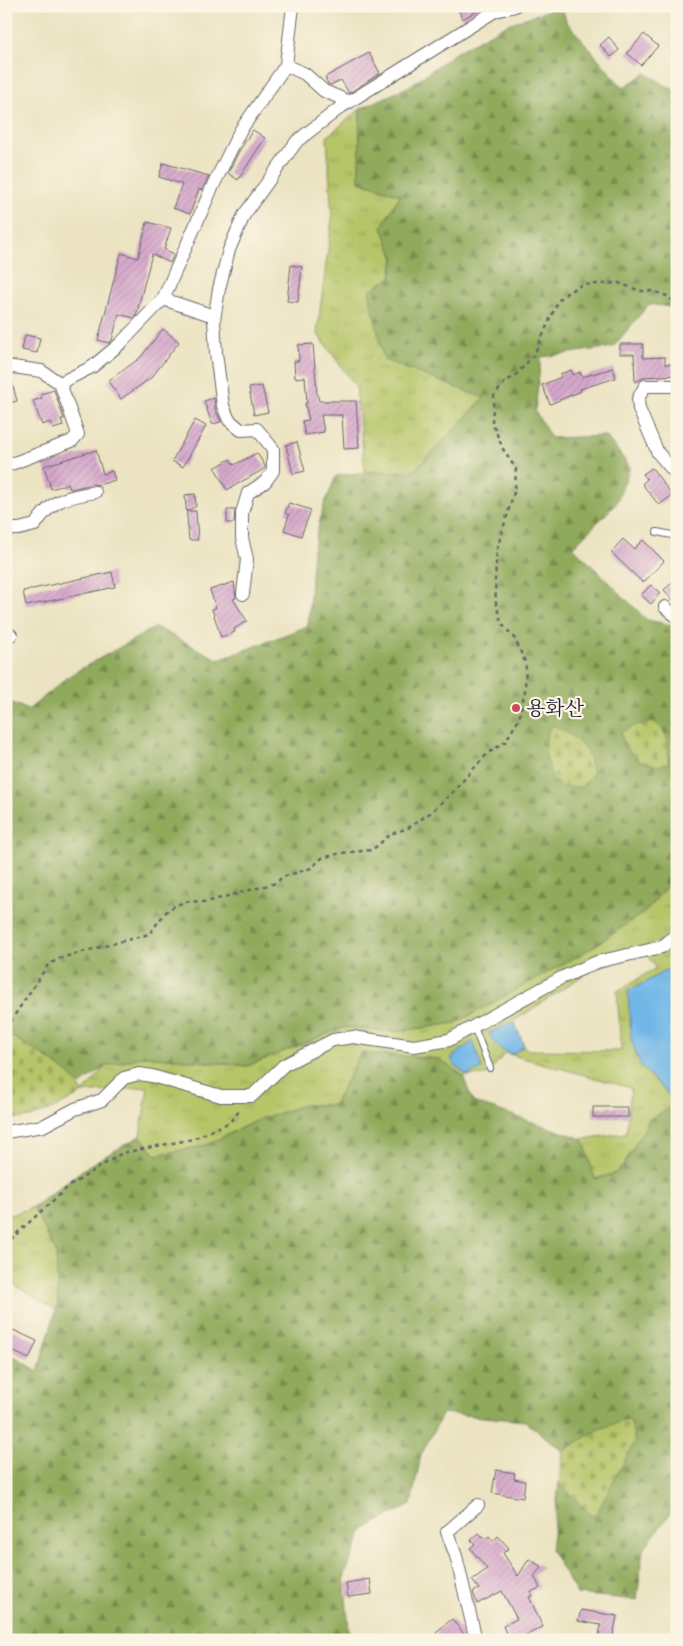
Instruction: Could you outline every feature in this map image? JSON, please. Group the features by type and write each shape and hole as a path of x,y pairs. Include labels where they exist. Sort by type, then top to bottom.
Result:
{"street":[{"path":"60,383 92,367 121,343 163,299 211,190 240,131 286,65 292,6"},
{"path":"243,594 247,560 242,538 242,513 248,493 265,482 273,470 274,449 257,430 241,430 229,420 224,406 218,371 214,316 229,250 244,215 297,140 350,102 495,11 515,6"},
{"path":"286,65 305,74 324,91 350,102"},
{"path":"163,299 214,316"},
{"path":"6,366 41,371 60,383 78,434 72,441 6,466"},
{"path":"677,386 645,386 638,399 639,409 658,453 677,474"},
{"path":"6,529 36,526 45,510 63,499 95,492"},
{"path":"665,607 677,617"},
{"path":"6,1132 43,1126 75,1109 102,1100 124,1078 139,1074 221,1096 252,1096 284,1065 333,1040 353,1037 414,1046 449,1040 570,974 597,962 662,947 677,934"},
{"path":"476,1640 456,1556 447,1532 478,1505"}],"lane":[{"path":"656,532 677,536"},
{"path":"474,1027 490,1068"}],"path":[{"path":"6,1028 48,965 54,961 148,934 166,912 176,905 189,901 206,902 276,883 282,877 311,868 322,858 341,853 372,850 391,834 408,828 430,813 452,793 487,754 505,742 518,719 525,690 526,664 515,639 502,624 496,604 494,580 497,549 515,489 516,469 503,449 492,422 494,396 504,383 516,374 534,355 558,301 568,292 580,286 619,282 640,291 653,291 666,296 677,304"},
{"path":"6,1246 12,1238 68,1187 122,1153 193,1139 230,1122 252,1096"}],"green space":[{"path":"562,6 566,21 623,88 645,73 677,92 677,308 649,304 613,347 541,357 535,411 551,438 606,436 630,467 616,504 573,547 647,620 677,626 677,874 646,911 590,949 456,1023 393,1032 345,1027 247,1066 145,1056 106,1066 80,1085 48,1058 6,1033 6,700 28,710 72,674 156,627 219,660 308,626 313,549 323,508 336,476 365,472 413,472 484,398 384,360 369,291 391,277 394,258 382,227 400,195 359,181 360,109 410,86 455,53 508,24"},
{"path":"360,109 359,181 400,195 382,227 394,258 391,277 485,398 413,472 365,472 356,387 317,333 332,219 327,137"},
{"path":"654,722 666,736 668,764 657,766 640,761 624,746 621,732 636,725"},
{"path":"553,725 580,743 588,755 593,773 582,787 561,787 552,779 544,749 548,731"},
{"path":"668,884 677,894 677,923 660,941 588,972 514,1021 524,1046 528,1050 621,1051 617,991 656,968 647,955 670,951 677,941 677,964 628,991 640,1065 677,1104 650,1119 622,1168 614,1174 594,1179 583,1139 626,1133 631,1088 505,1053 487,1075 463,1076 439,1059 361,1053 334,1105 304,1105 260,1119 204,1146 156,1155 140,1136 148,1087 83,1093 106,1066 145,1056 247,1066 345,1027 393,1032 456,1023 590,948 649,907"},
{"path":"6,1033 60,1068 78,1084 83,1093 55,1108 31,1117 6,1120"},
{"path":"361,1053 439,1059 463,1076 473,1102 583,1139 595,1179 613,1174 622,1168 650,1119 677,1104 677,1504 643,1550 637,1600 577,1594 551,1550 559,1483 594,1517 605,1496 601,1428 563,1451 525,1421 443,1413 421,1455 411,1504 363,1530 344,1577 349,1630 360,1640 6,1640 6,1352 38,1371 58,1303 56,1252 33,1207 88,1166 140,1136 156,1155 204,1146 260,1119 304,1105 334,1105"},
{"path":"33,1207 56,1252 58,1303 56,1310 6,1280 6,1217"},
{"path":"630,1419 635,1441 594,1518 559,1483 563,1451 601,1428"}],"water":[{"path":"677,964 677,1103 640,1065 631,1039 628,990 637,987"},
{"path":"514,1021 524,1046 513,1054 498,1047 489,1033"},
{"path":"473,1041 482,1069 467,1075 455,1066 451,1058"}],"building":[{"path":"457,6 487,6 462,19"},
{"path":"644,34 658,46 641,65 627,53"},
{"path":"609,37 619,50 611,57 600,45"},
{"path":"369,53 380,73 349,93 341,80 331,85 328,84 325,77"},
{"path":"253,130 265,138 238,180 228,173 239,151"},
{"path":"163,163 209,176 202,190 199,189 190,214 173,208 182,184 159,177"},
{"path":"147,222 171,228 164,249 174,254 170,263 152,254 136,316 134,318 119,314 112,340 109,343 98,340 121,253 138,258"},
{"path":"291,265 302,267 298,302 287,301"},
{"path":"163,329 179,342 152,377 121,399 108,381 140,358"},
{"path":"25,335 40,338 37,353 22,350"},
{"path":"313,344 319,401 356,401 359,448 344,449 342,415 321,415 324,432 305,435 302,421 309,420 305,403 307,403 305,377 295,378 294,361 299,361 298,345"},
{"path":"620,344 643,344 643,358 665,357 665,364 677,364 677,375 643,377 635,382 634,354 620,354"},
{"path":"613,368 616,378 580,389 581,391 550,404 542,385 561,377 560,374 571,370 573,375 580,372 582,377"},
{"path":"7,374 10,375 17,401 6,404"},
{"path":"262,386 268,412 254,415 249,388"},
{"path":"54,390 64,419 61,419 63,426 53,429 50,422 42,425 33,401 42,398 41,394"},
{"path":"214,398 215,409 221,422 212,424 204,401"},
{"path":"195,420 206,426 183,467 172,461"},
{"path":"297,442 305,471 293,474 286,445"},
{"path":"96,450 103,474 112,471 115,480 99,485 93,484 70,489 68,484 51,489 44,466"},
{"path":"257,453 265,466 264,469 227,490 215,468 230,459 234,465"},
{"path":"652,468 672,495 659,505 642,484 647,479 643,474"},
{"path":"195,494 196,506 187,511 196,511 198,540 189,540 185,495"},
{"path":"289,503 311,510 301,536 284,530 289,515 285,513"},
{"path":"227,510 235,510 234,523 227,523"},
{"path":"623,539 634,549 643,540 664,561 643,583 611,552"},
{"path":"112,572 115,587 26,606 23,591"},
{"path":"677,578 677,604 664,590"},
{"path":"234,582 236,598 233,599 247,621 234,629 235,632 221,637 212,609 216,608 210,590"},
{"path":"651,585 660,593 651,604 641,595"},
{"path":"593,1107 628,1107 628,1117 593,1117"},
{"path":"9,1328 37,1341 29,1359 6,1348 6,1333"},
{"path":"496,1470 515,1473 514,1479 525,1481 523,1498 492,1493"},
{"path":"479,1533 485,1539 489,1536 493,1541 498,1536 509,1548 503,1553 518,1576 529,1559 542,1567 534,1576 540,1588 530,1592 532,1596 529,1597 543,1627 516,1640 509,1640 503,1626 517,1619 502,1591 477,1604 473,1592 479,1589 472,1580 487,1569 470,1548 475,1544 471,1540"},
{"path":"370,1579 372,1594 348,1597 346,1583"},
{"path":"581,1610 617,1616 612,1640 598,1640 601,1625 578,1621"},
{"path":"452,1619 468,1640 441,1640 436,1632"}],"place":[{"name":"용화산","path":"516,708"}]}
